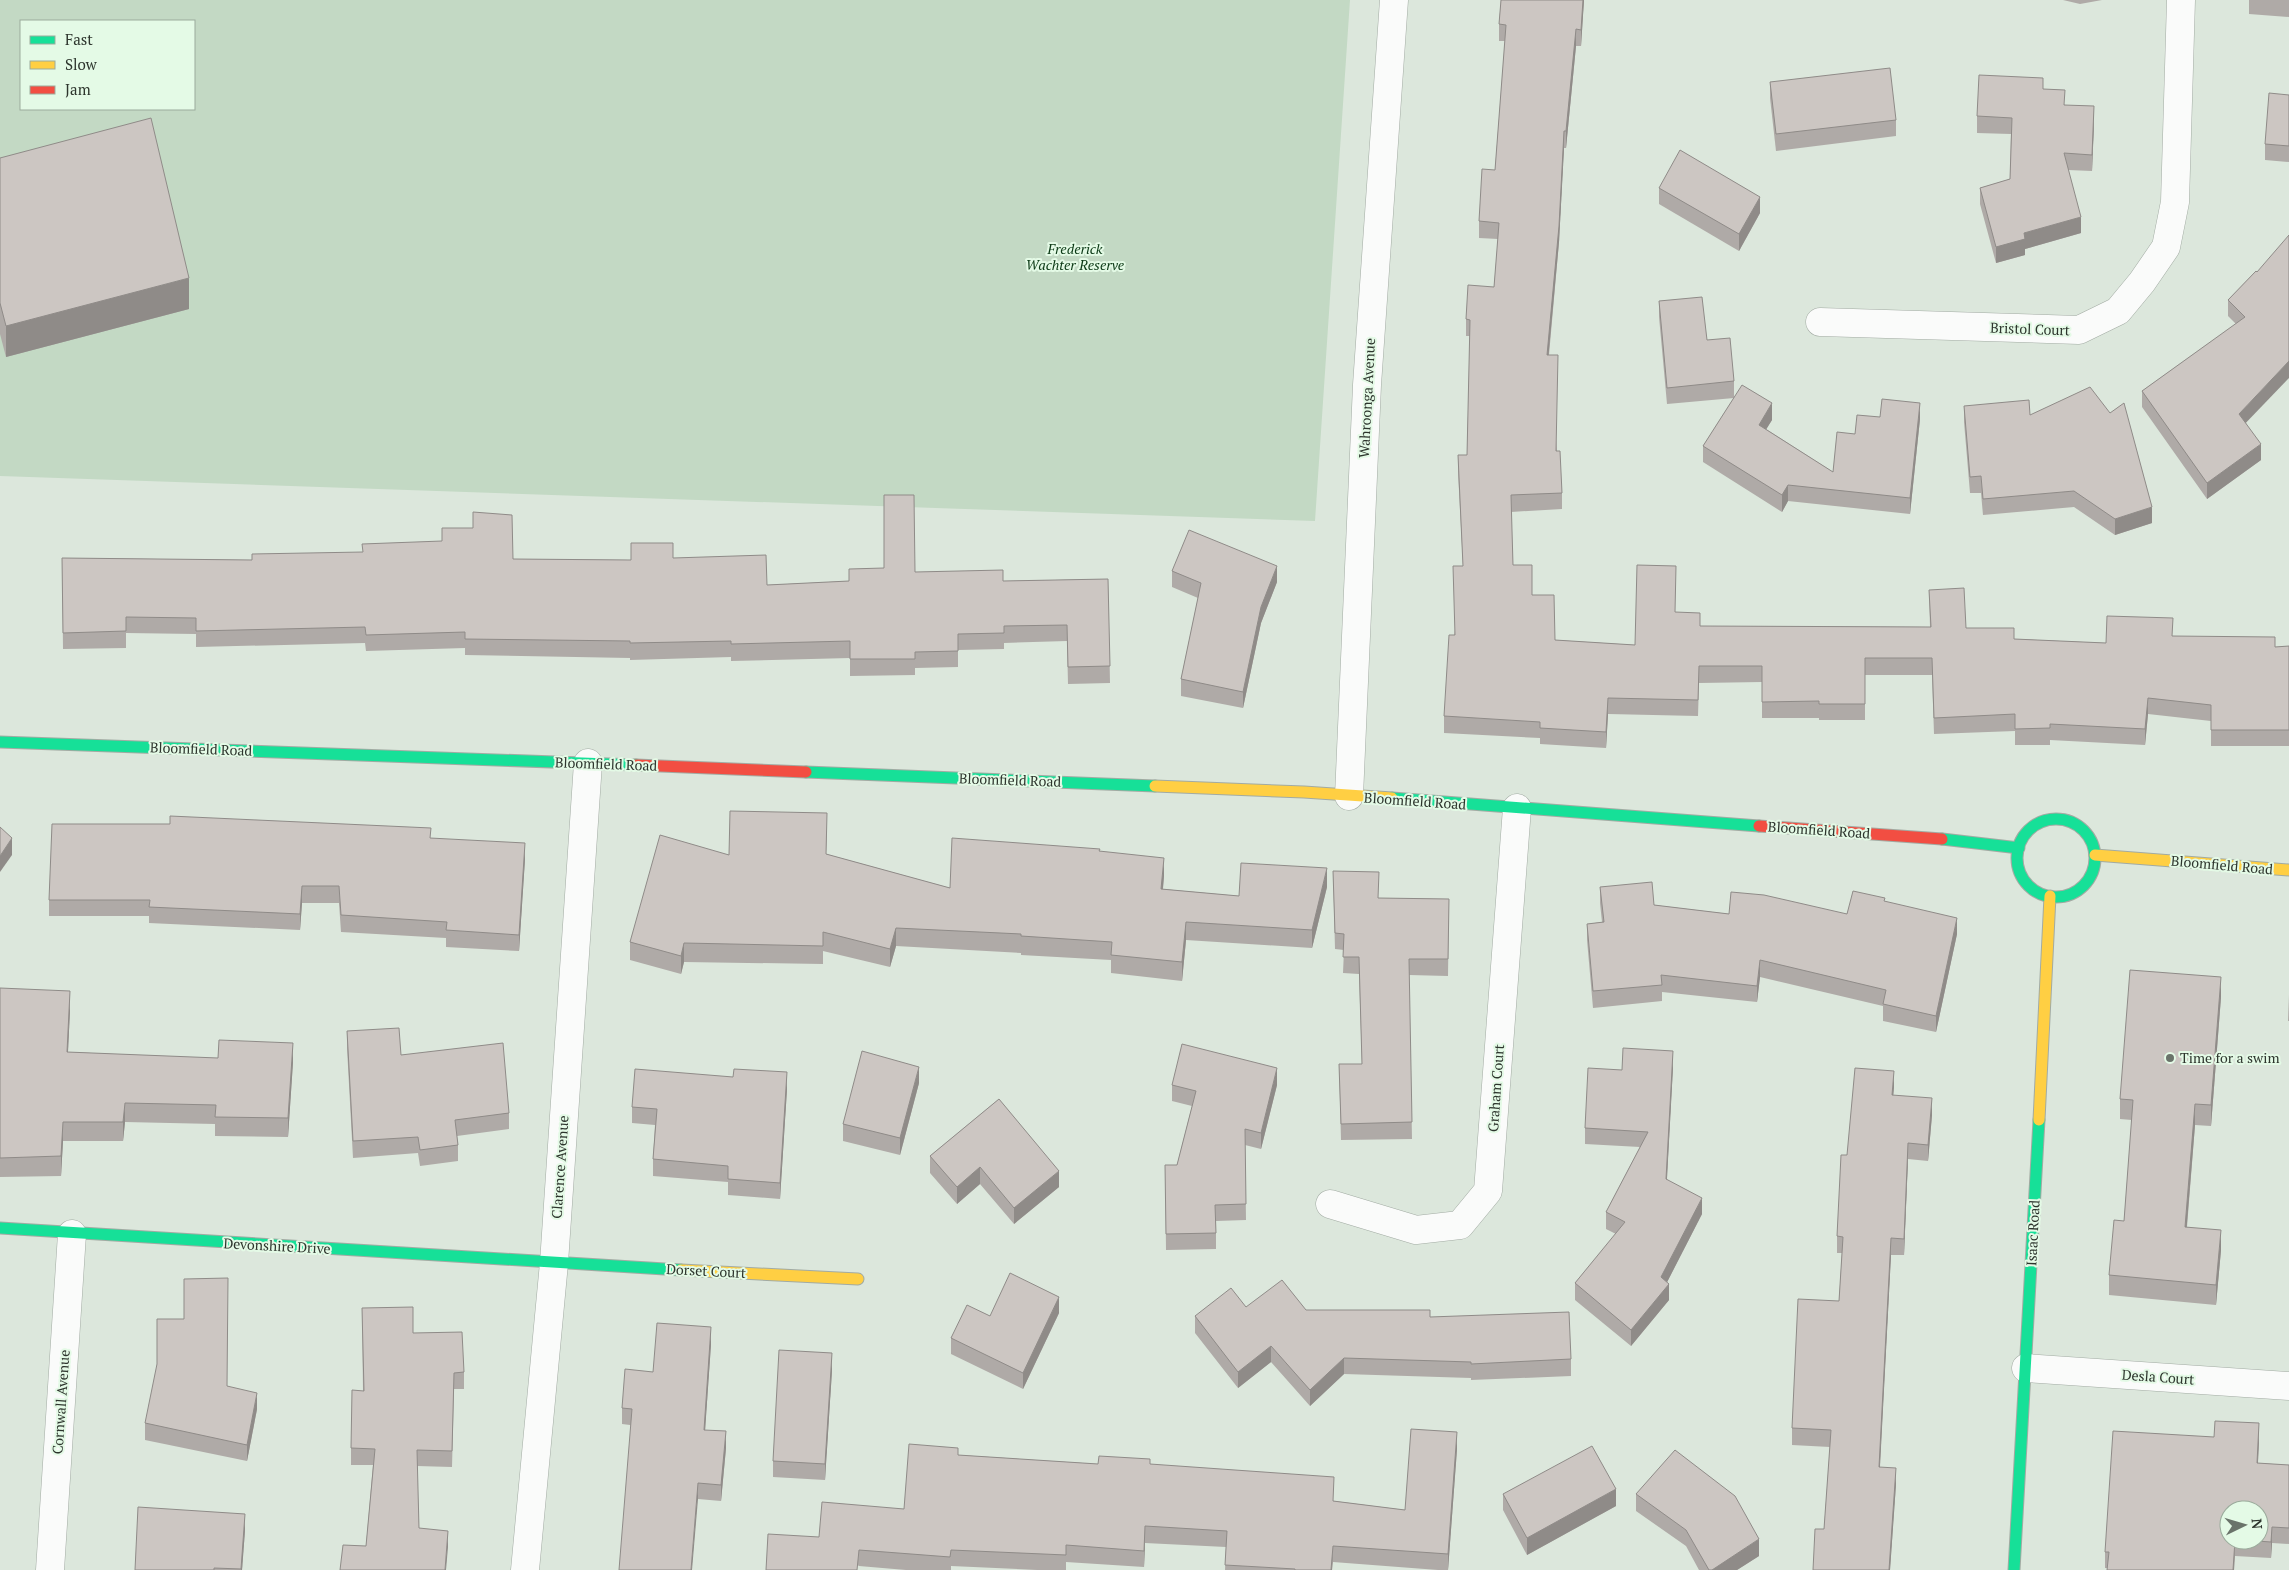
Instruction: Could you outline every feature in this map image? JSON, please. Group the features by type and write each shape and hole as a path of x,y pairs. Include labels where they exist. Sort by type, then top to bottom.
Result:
{"street":[{"name":"Wahroonga Avenue","path":"1349,796 1367,385 1394,0"},
{"name":"Bristol Court","path":"1820,322 2079,330 2118,311 2142,282 2166,246 2175,202 2180,0"},
{"name":"Bloomfield Road","path":"0,742 588,763 1304,792 1969,841 2019,848"},
{"name":"Clarence Avenue","path":"525,1570 554,1262 588,763"},
{"name":"Graham Court","path":"1330,1204 1416,1230 1460,1225 1488,1191 1517,808"},
{"path":"2044,820 2064,820 2074,823 2089,836 2095,855 2090,877 2083,886 2073,893 2050,896 2038,892 2024,879 2018,861 2019,848 2028,831 2044,820"},
{"name":"Bloomfield Road","path":"2095,855 2289,870"},
{"name":"Isaac Road","path":"2014,1570 2050,896"},
{"name":"Devonshire Drive","path":"0,1228 72,1234 554,1262"},
{"name":"Cornwall Avenue","path":"50,1570 72,1234"},
{"name":"Dorset Court","path":"554,1262 858,1278"},
{"name":"Desla Court","path":"2026,1368 2289,1386"}],"green space":[{"name":"Frederick Wachter Reserve","path":"0,0 1350,0 1315,521 0,476"}],"building":[{"path":"1501,0 1583,0 1581,30 1576,29 1566,131 1564,131 1559,226 1547,355 1558,355 1556,451 1560,451 1562,493 1511,495 1513,565 1532,565 1532,595 1554,595 1555,640 1635,645 1637,565 1676,566 1675,612 1700,613 1700,626 1931,627 1929,590 1964,588 1966,628 2014,628 2014,639 2106,643 2107,616 2173,618 2172,636 2275,637 2275,647 2289,646 2289,730 2211,730 2211,705 2148,698 2145,729 2050,724 2050,728 2015,729 2015,714 1934,718 1932,658 1865,658 1865,704 1819,704 1819,701 1762,702 1762,666 1699,666 1698,700 1608,698 1606,732 1540,728 1540,722 1444,716 1449,635 1455,635 1453,566 1463,566 1458,455 1467,455 1470,320 1466,319 1468,285 1494,287 1499,223 1479,221 1482,169 1495,170 1506,25 1499,24"},
{"path":"1890,68 1896,120 1776,134 1770,82"},
{"path":"1979,75 2043,78 2043,89 2065,90 2064,105 2094,106 2092,155 2064,153 2081,217 2024,233 2025,239 1996,247 1980,188 2010,179 2012,118 1977,116"},
{"path":"2269,93 2289,95 2289,146 2265,144"},
{"path":"151,118 189,278 6,326 0,303 0,158"},
{"path":"1680,150 1760,197 1739,234 1659,188"},
{"path":"2289,235 2289,361 2239,414 2261,444 2207,483 2142,391 2245,317 2228,300 2257,272"},
{"path":"1702,297 1707,340 1730,338 1734,381 1667,388 1659,301"},
{"path":"1742,385 1772,403 1759,425 1833,472 1837,432 1855,434 1857,415 1880,417 1882,399 1920,403 1910,498 1788,485 1782,495 1703,446"},
{"path":"2090,387 2110,413 2124,403 2152,507 2115,519 2074,491 1983,499 1981,476 1970,477 1964,406 2029,400 2030,415"},
{"path":"884,495 914,495 915,572 1003,570 1003,581 1108,579 1110,666 1068,667 1067,625 1004,626 1004,633 958,634 958,651 915,652 915,659 850,659 850,641 731,644 731,641 630,643 630,641 465,639 465,632 366,635 365,627 196,631 196,618 126,617 126,631 63,633 62,558 252,560 252,554 363,552 362,544 442,541 442,528 473,528 473,512 512,515 513,559 631,560 631,543 673,543 673,558 766,555 767,585 849,581 849,569 884,568"},
{"path":"1189,530 1277,566 1261,607 1243,692 1181,679 1201,583 1172,571"},
{"path":"730,811 827,813 826,854 950,888 952,838 1100,849 1099,851 1164,858 1161,889 1239,896 1241,863 1327,868 1312,930 1186,922 1182,962 1111,955 1112,942 1021,936 1021,934 896,928 890,949 823,932 823,946 684,943 681,956 630,942 660,835 729,855"},
{"path":"170,816 431,828 430,838 525,843 519,935 446,930 447,922 341,915 339,886 302,886 300,914 149,907 150,900 49,900 52,824 170,824"},
{"path":"0,827 12,838 0,856"},
{"path":"1333,871 1379,872 1378,898 1449,899 1448,959 1409,959 1412,1122 1341,1124 1339,1064 1362,1064 1359,957 1343,957 1344,934 1335,933"},
{"path":"1652,882 1654,905 1729,914 1731,892 1764,895 1847,914 1853,891 1885,898 1884,901 1957,918 1936,1016 1883,1004 1886,990 1760,960 1757,986 1661,975 1662,985 1593,991 1587,924 1604,922 1600,887"},
{"path":"2130,970 2221,977 2211,1105 2195,1104 2185,1227 2221,1230 2216,1285 2109,1275 2114,1220 2124,1221 2133,1100 2120,1099"},
{"path":"0,988 70,991 67,1052 218,1058 219,1040 293,1043 288,1118 215,1117 216,1105 125,1103 123,1122 63,1122 61,1156 0,1158"},
{"path":"399,1028 401,1055 503,1043 509,1113 455,1120 458,1145 420,1150 418,1137 353,1141 347,1031"},
{"path":"1182,1044 1277,1068 1261,1133 1245,1129 1246,1204 1215,1205 1216,1233 1166,1234 1165,1165 1177,1165 1196,1091 1172,1085"},
{"path":"1623,1048 1673,1051 1666,1179 1702,1198 1661,1277 1669,1284 1631,1330 1575,1283 1625,1222 1606,1212 1648,1132 1585,1128 1588,1068 1622,1070"},
{"path":"862,1051 919,1067 900,1138 843,1124"},
{"path":"1855,1068 1894,1071 1892,1095 1932,1098 1928,1145 1908,1143 1904,1239 1891,1238 1879,1467 1896,1468 1889,1570 1813,1570 1815,1529 1824,1529 1831,1430 1792,1428 1798,1299 1839,1301 1843,1237 1837,1236 1841,1155 1847,1155"},
{"path":"635,1069 733,1077 734,1069 787,1072 780,1183 728,1179 728,1166 653,1159 657,1109 632,1107"},
{"path":"999,1099 1059,1171 1014,1208 980,1167 957,1187 930,1156"},
{"path":"1010,1273 1059,1297 1023,1373 951,1338 967,1305 990,1316"},
{"path":"228,1278 227,1386 257,1393 247,1445 145,1423 157,1364 157,1319 184,1319 184,1279"},
{"path":"1282,1280 1306,1310 1430,1310 1430,1317 1569,1312 1571,1359 1471,1364 1471,1362 1344,1358 1310,1390 1271,1346 1238,1372 1195,1316 1231,1288 1246,1307"},
{"path":"413,1307 413,1333 462,1332 464,1372 454,1373 452,1451 417,1450 419,1528 448,1531 445,1570 340,1570 343,1545 366,1546 375,1449 351,1448 352,1390 364,1391 362,1308"},
{"path":"657,1323 711,1327 704,1430 726,1431 721,1485 698,1483 691,1570 619,1570 632,1409 622,1408 625,1369 653,1372"},
{"path":"779,1350 832,1353 825,1464 773,1461"},
{"path":"2215,1421 2259,1423 2257,1463 2289,1465 2289,1528 2272,1527 2271,1542 2269,1542 2269,1500 2219,1500 2219,1550 2234,1550 2233,1570 2107,1570 2109,1552 2105,1552 2113,1431 2214,1437"},
{"path":"1411,1429 1457,1432 1448,1554 1333,1546 1331,1570 1295,1570 1225,1565 1227,1531 1145,1526 1144,1551 1066,1545 1066,1555 951,1550 950,1557 859,1550 857,1570 766,1570 768,1534 819,1537 822,1502 904,1509 909,1444 958,1448 958,1455 1098,1464 1099,1456 1150,1459 1150,1464 1334,1477 1333,1501 1405,1510"},
{"path":"1592,1446 1616,1489 1527,1538 1503,1494"},
{"path":"1675,1450 1735,1496 1759,1539 1712,1570 1709,1570 1686,1530 1636,1494"},
{"path":"138,1507 245,1514 241,1569 135,1570"}],"traffic: fast":[{"path":"0,742 636,765"},
{"path":"806,772 1155,786"},
{"path":"1392,798 1759,826"},
{"path":"2056,819 2071,822 2083,831 2092,843 2095,858 2092,873 2083,885 2071,894 2056,897 2041,894 2029,885 2020,873 2017,858 2020,843 2029,831 2041,822 2056,819"},
{"path":"1942,839 2019,848"},
{"path":"2014,1570 2039,1120"},
{"path":"0,1228 681,1270"}],"traffic: slow":[{"path":"1155,786 1304,792 1392,798"},
{"path":"2095,855 2289,870"},
{"path":"2039,1120 2050,896"},
{"path":"681,1270 858,1279"}],"traffic: jam":[{"path":"636,765 806,772"},
{"path":"1759,826 1942,839"}],"place":[{"name":"Time for a swim","path":"2170,1058"}]}
